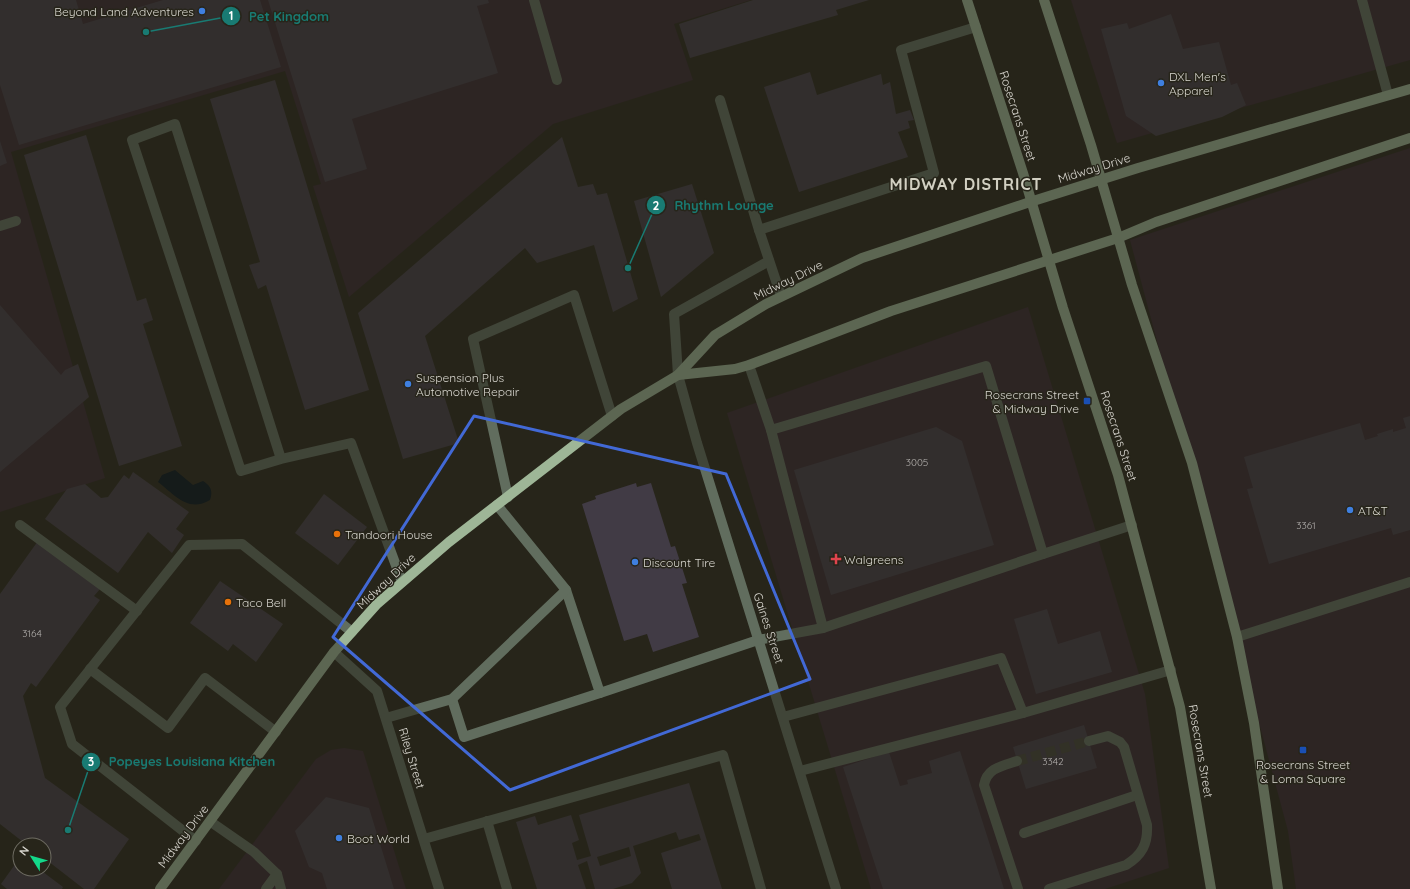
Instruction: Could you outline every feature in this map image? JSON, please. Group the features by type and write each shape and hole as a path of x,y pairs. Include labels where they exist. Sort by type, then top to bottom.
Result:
{"main road":[{"name":"Rosecrans Street","path":"967,0 1023,173 1030,202 1048,260 1118,475 1132,525 1180,707 1211,889"},
{"path":"1044,0 1092,145 1118,238 1192,463 1237,637 1254,723 1278,889"},
{"name":"Midway Drive","path":"160,889 211,822 334,652 377,604 497,505 612,416 678,375 715,335 781,296 862,258 1030,202 1233,139 1410,89"},
{"name":"Midway Drive","path":"678,375 735,370 892,311 1118,238 1156,222 1410,138"}],"street":[{"path":"534,0 557,80"},
{"path":"1362,0 1388,95"},
{"path":"759,230 934,173 901,50 976,27"},
{"path":"720,100 759,230 781,296"},
{"path":"281,459 174,124 132,140 241,471 281,459 351,443 402,582"},
{"path":"0,226 16,221"},
{"name":"Gaines Street","path":"769,261 674,314 678,375 758,640 784,718 836,889"},
{"path":"508,497 473,339 574,295 612,416"},
{"path":"749,365 771,430 823,628"},
{"path":"771,430 986,366 1043,554"},
{"path":"497,505 566,590 600,693"},
{"path":"20,525 137,611"},
{"path":"452,699 464,737 758,640 823,628 1132,525"},
{"path":"196,841 72,744 60,707 189,545 242,544 352,632"},
{"path":"1237,637 1410,582"},
{"path":"386,718 452,699 566,590"},
{"name":"Riley Street","path":"334,652 377,691 439,889"},
{"path":"784,718 1001,658 1023,713"},
{"path":"90,670 168,728 205,678 276,732"},
{"path":"800,771 1023,713 1171,670"},
{"path":"1049,889 1126,865 1137,858 1144,849 1148,837 1147,825 1124,746 1120,742 1108,736 1089,741"},
{"path":"424,839 723,755 761,889"},
{"path":"1017,761 993,769 985,778 984,786 1018,889"},
{"path":"1024,833 1138,795"},
{"path":"487,821 508,889"},
{"path":"211,822 254,852 277,874 281,889"},
{"path":"266,889 277,874"}],"highlighted area":[{"path":"474,416 726,474 810,679 510,790 333,637"}],"shaded area":[{"path":"0,0 751,0 674,24 693,80 553,124 349,297 313,186 321,184 285,71 11,152 105,478 0,512"},
{"path":"1071,0 1410,0 1410,60 1117,143"},
{"path":"1410,148 1410,889 1296,889 1288,831 1130,240"},
{"path":"1028,307 1145,694 1169,868 1105,889 871,889 727,413"},
{"path":"344,748 363,751 406,889 219,889 316,759 331,750"}],"water":[{"path":"175,470 193,485 203,481 206,483 210,487 211,491 210,500 195,504 182,501 158,482 162,475"}],"building":[{"path":"0,0 76,0 83,24 163,0 260,0 281,67 19,145 0,85"},
{"path":"268,0 488,0 489,3 477,6 498,73 352,119 367,169 325,182"},
{"path":"753,0 869,0 836,10 838,15 690,58 679,24"},
{"path":"1171,14 1183,49 1219,42 1231,85 1237,83 1246,105 1222,117 1156,136 1126,116 1101,29 1127,23 1129,29"},
{"path":"810,72 817,95 881,74 883,85 890,82 896,114 910,110 914,120 908,121 910,128 898,132 908,157 799,192 764,87"},
{"path":"275,80 369,390 305,410 266,285 258,289 249,265 260,262 210,99"},
{"path":"86,135 137,301 146,298 153,320 143,324 182,446 119,466 24,155"},
{"path":"562,137 578,187 593,184 597,195 607,193 638,299 613,312 594,245 537,263 525,248 425,336 459,443 403,459 358,313"},
{"path":"0,141 7,163 0,166"},
{"path":"692,184 714,253 661,297 634,201"},
{"path":"0,305 61,375 65,370 78,364 89,397 0,472"},
{"path":"1410,416 1410,530 1393,535 1391,528 1269,564 1247,489 1253,488 1244,457 1360,423 1365,440 1393,429 1393,432 1406,428 1403,418"},
{"name":"Walgreens","path":"936,427 962,441 994,545 831,595 794,470"},
{"path":"133,472 189,512 176,529 184,535 172,553 148,532 118,573 45,519 67,489 85,484 101,498 108,497 124,475 129,479"},
{"path":"636,483 637,487 651,483 671,547 675,546 687,583 682,584 699,637 653,652 647,634 624,641 582,504 596,499 595,496"},
{"path":"324,494 367,527 338,565 295,533"},
{"path":"38,541 100,589 94,596 100,600 36,687 31,683 23,696 45,778 129,839 94,889 84,889 52,864 52,837 17,837 0,824 0,594"},
{"name":"Taco Bell","path":"220,581 283,624 256,662 233,644 228,651 190,623"},
{"path":"1047,609 1058,644 1100,631 1112,672 1036,694 1014,619"},
{"path":"1084,725 1097,768 1026,789 1013,747"},
{"path":"960,751 1004,889 883,889 843,767 889,752 900,786 908,784 907,780 932,773 929,761"},
{"path":"689,783 722,889 672,889 661,853 701,840 699,834 679,840 676,832 633,846 641,873 632,883 613,889 595,889 587,861 578,865 586,889 537,889 516,822 535,816 538,825 571,815 579,840 572,843 577,860 591,856 579,815","holes":["629,847 631,856 600,866 597,857"]},
{"path":"326,797 369,808 394,889 327,889 322,873 309,867 295,831"},
{"path":"12,869 12,877 50,877 63,887 62,889 7,889 1,884"}],"tunnel":[{"path":"1017,761 1089,741"}],"place":[{"name":"Beyond Land Adventures","path":"202,11"},
{"name":"Pet Kingdom","path":"146,32"},
{"name":"DXL Men's Apparel","path":"1161,83"},
{"name":"Rhythm Lounge","path":"628,268"},
{"name":"Suspension Plus Automotive Repair","path":"408,384"},
{"name":"Rosecrans Street & Midway Drive","path":"1087,401"},
{"name":"AT&T","path":"1350,510"},
{"name":"Tandoori House","path":"337,534"},
{"name":"Walgreens","path":"836,559"},
{"name":"Discount Tire","path":"635,562"},
{"name":"Taco Bell","path":"228,602"},
{"name":"Rosecrans Street & Loma Square","path":"1303,750"},
{"name":"Popeyes Louisiana Kitchen","path":"68,830"},
{"name":"Boot World","path":"339,838"}],"district":[{"name":"MIDWAY DISTRICT","path":"966,184"}]}
